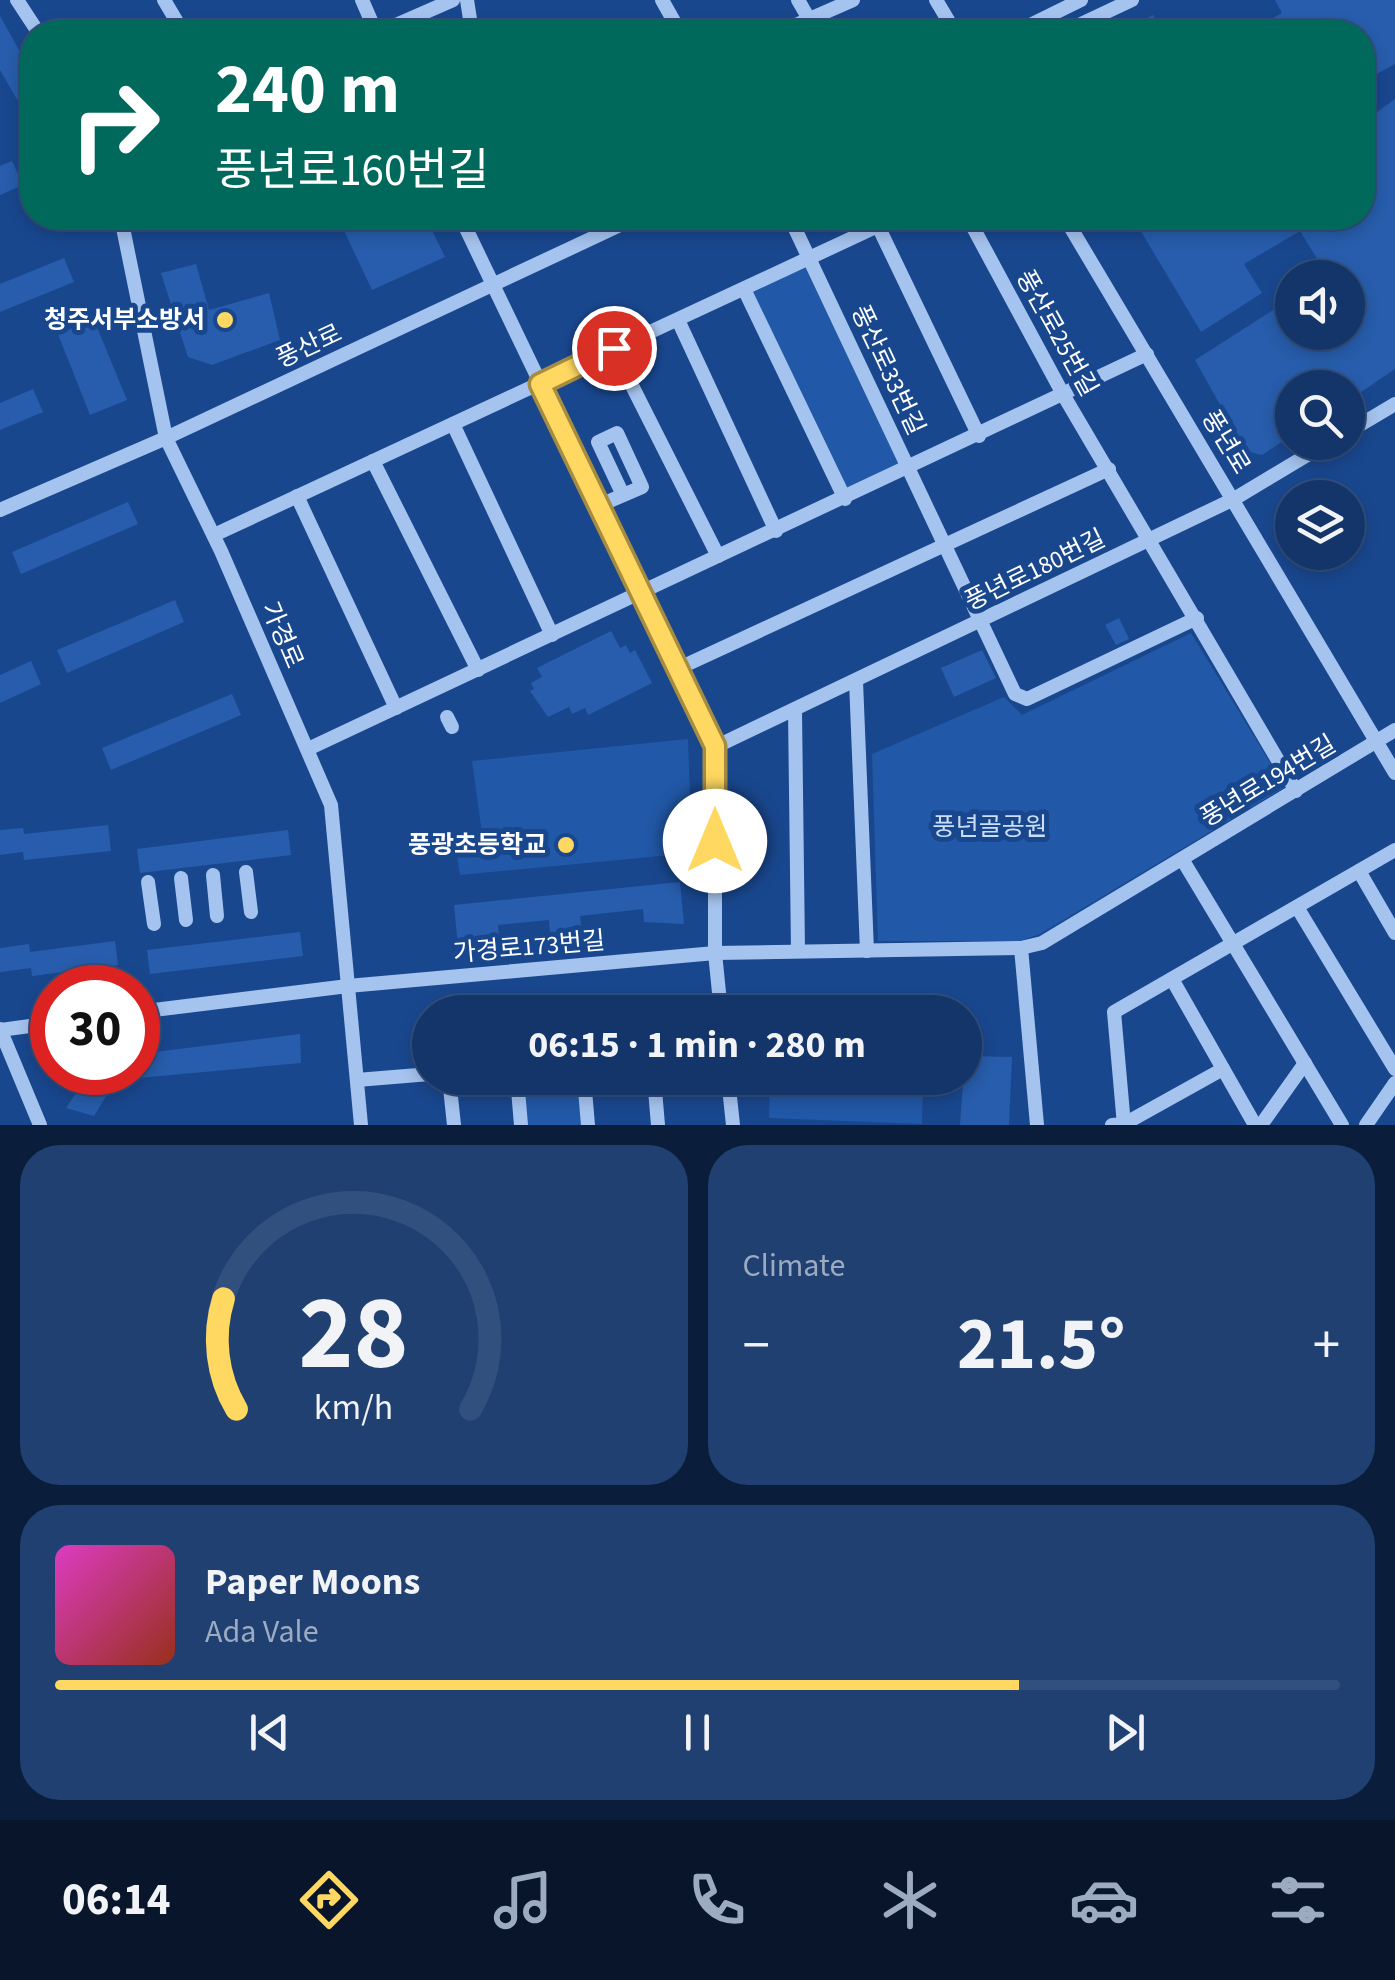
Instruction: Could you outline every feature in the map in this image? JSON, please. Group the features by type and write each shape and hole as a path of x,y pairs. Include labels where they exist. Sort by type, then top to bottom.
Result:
{"street":[{"path":"406,20 454,0"},
{"path":"798,0 808,18"},
{"path":"804,20 853,0"},
{"path":"1040,20 1081,0"},
{"path":"1090,20 1132,0"},
{"name":"가경로","path":"123,230 166,438 214,535 331,806 362,1125"},
{"path":"467,230 715,746 714,952 719,995"},
{"name":"풍산로","path":"0,510 166,438 609,230"},
{"name":"풍산로33번길","path":"796,230 980,621"},
{"path":"214,535 870,230"},
{"path":"880,230 979,436"},
{"name":"풍산로25번길","path":"974,230 1064,396 1152,539 1296,791"},
{"name":"풍년로","path":"1072,230 1395,773"},
{"path":"744,289 844,498"},
{"path":"678,320 776,530"},
{"path":"614,348 718,556"},
{"path":"308,749 1147,354"},
{"path":"1365,422 1395,404"},
{"path":"453,424 552,635"},
{"name":"풍년로180번길","path":"715,746 1234,499 1299,460"},
{"path":"373,461 478,670"},
{"path":"676,670 1108,469"},
{"path":"598,506 623,495"},
{"path":"297,496 396,708"},
{"path":"980,621 1015,694 1028,698 1197,618"},
{"path":"856,681 867,950"},
{"path":"795,711 798,951"},
{"name":"풍년로194번길","path":"714,952 1021,948 1042,943 1395,730"},
{"path":"1124,1124 1114,1012 1395,850"},
{"path":"1182,859 1342,1125"},
{"path":"1358,871 1395,934"},
{"path":"246,872 250,912"},
{"path":"213,875 218,916"},
{"path":"182,878 186,920"},
{"path":"148,882 154,924"},
{"path":"1297,907 1395,1070"},
{"path":"1021,948 1037,1125"},
{"name":"가경로173번길","path":"160,1009 348,986 714,952"},
{"path":"1172,978 1258,1125 1305,1063"},
{"path":"30,1026 0,1029 40,1125"},
{"path":"1112,1125 1124,1124 1223,1069"},
{"path":"357,1080 412,1075"},
{"path":"1366,1125 1395,1083"},
{"path":"451,1095 454,1125"},
{"path":"518,1095 521,1125"},
{"path":"585,1095 588,1125"},
{"path":"655,1095 658,1125"},
{"path":"730,1095 733,1125"}],"green space":[{"path":"808,265 900,464 848,489 753,292"},
{"name":"풍년골공원","path":"1191,633 1285,787 1040,934 1020,941 878,941 872,754 1004,697 1022,715"},
{"path":"688,739 692,853 460,875 454,839 482,833 472,761"},
{"path":"524,1095 581,1095 584,1125 527,1125"},
{"path":"770,1095 923,1095 922,1124 769,1118"}],"building":[{"path":"1275,0 1395,0 1395,64 1375,75 1375,20 1269,20 1282,13"},
{"path":"0,16 20,52 20,105 0,70"},
{"path":"1395,99 1395,369 1365,389 1365,370 1275,370 1275,446 1262,455 1246,451 1195,360 1275,309 1275,350 1365,350 1365,260 1318,260 1300,231 1244,264 1262,293 1201,332 1140,230 1375,230 1375,114"},
{"path":"12,161 20,186 0,195 0,166"},
{"path":"344,230 432,230 445,257 372,290"},
{"path":"64,258 74,282 0,312 0,284"},
{"name":"청주서부소방서","path":"196,264 209,310 269,293 280,340 212,365 188,357 161,273"},
{"path":"94,320 127,400 90,415 58,334"},
{"path":"33,389 43,412 0,430 0,403"},
{"path":"128,502 138,524 21,574 12,552"},
{"path":"175,600 184,622 67,673 57,650"},
{"path":"1119,618 1129,639 1116,645 1105,625"},
{"path":"611,631 620,648 626,645 630,653 635,650 652,683 588,715 585,708 572,714 569,707 548,717 530,691 534,689 531,683 542,677 537,668"},
{"path":"982,650 996,678 954,697 941,668"},
{"path":"31,661 41,684 0,703 0,675"},
{"path":"232,694 241,715 111,770 102,748"},
{"path":"108,825 111,851 24,860 23,852 0,855 0,830 23,828 24,834"},
{"path":"288,830 291,855 140,873 137,849"},
{"path":"680,882 684,924 644,922 643,909 580,916 582,933 550,936 549,920 498,925 499,937 458,946 454,905"},
{"path":"300,932 303,956 160,973 160,965 149,965 147,950"},
{"path":"115,941 118,965 30,965 30,968 0,972 0,948 29,944 30,952"},
{"path":"300,1034 301,1063 160,1076 160,1051"},
{"path":"982,1056 1012,1057 1009,1125 960,1125 962,1095 982,1095"},
{"path":"75,1095 107,1095 94,1116 66,1108"}],"place":[{"name":"청주서부소방서","path":"225,320"},
{"name":"풍광초등학교","path":"566,845"}],"route":[{"path":"614,348 540,384 715,746 715,841"}]}
